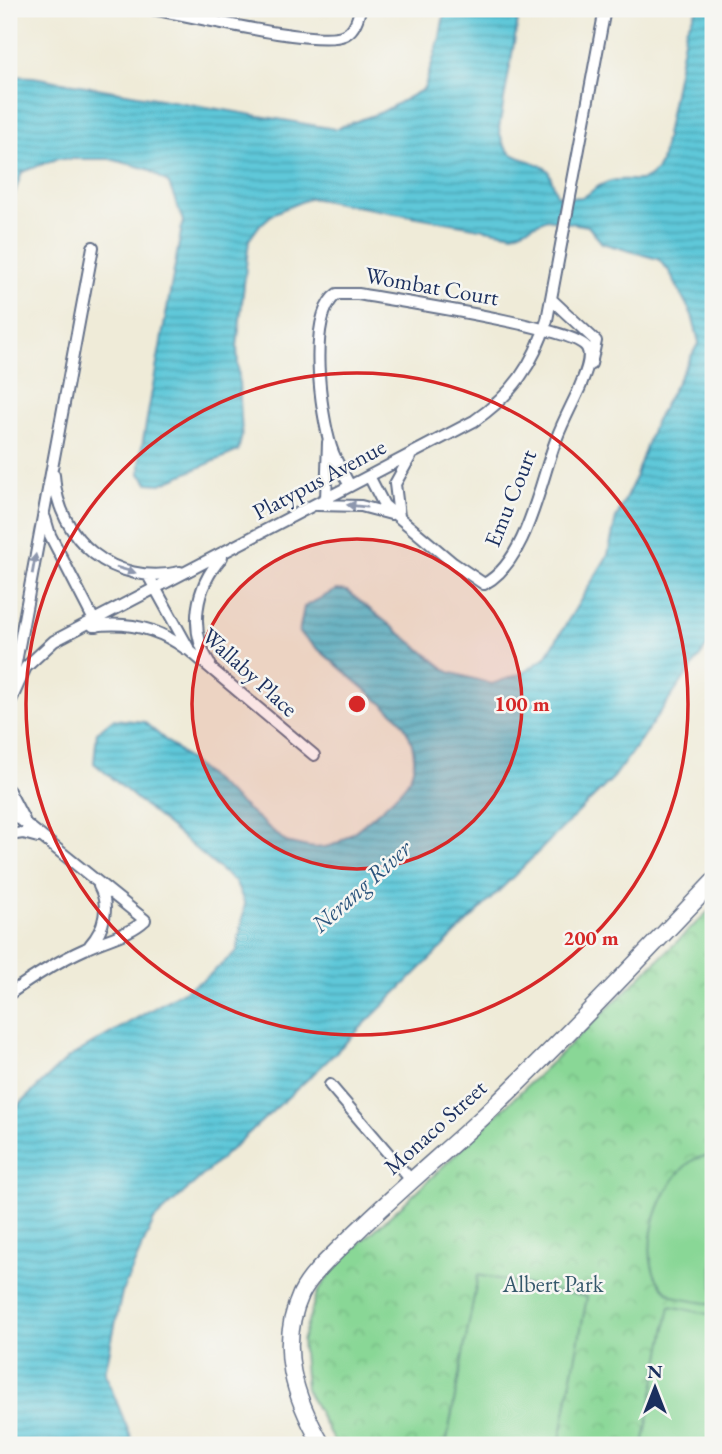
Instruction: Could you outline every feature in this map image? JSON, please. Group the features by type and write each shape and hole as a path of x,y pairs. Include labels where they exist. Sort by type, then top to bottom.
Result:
{"street":[{"path":"152,9 317,38 335,38 352,29 360,9"},
{"name":"Platypus Avenue","path":"96,623 155,588 474,421 508,394 528,368 544,330 552,300 605,9"},
{"path":"9,704 93,247"},
{"name":"Wombat Court","path":"326,499 329,439 318,352 326,309 336,295 358,294 505,320 544,330"},
{"name":"Emu Court","path":"369,476 383,504 400,519 463,571 484,584 493,579 520,541 556,440 597,343 552,300"},
{"name":"Emu Court","path":"544,330 575,337 587,347 588,361 579,389"},
{"name":"Wombat Court","path":"329,439 351,486"},
{"path":"400,519 395,502 396,481 406,462 421,449"},
{"path":"53,461 57,496 66,522 78,540 109,565 148,575 174,574 197,566"},
{"path":"313,505 360,506 400,519"},
{"path":"44,506 50,535 96,623"},
{"path":"217,675 200,645 197,607 214,566 232,548"},
{"name":"Wallaby Place","path":"148,575 191,653 314,755"},
{"path":"9,704 22,673 36,655 79,628 96,623 128,624 148,629 191,653"},
{"path":"9,791 31,828"},
{"path":"9,814 31,828 145,920 133,929 88,947 38,974 9,995"},
{"path":"9,835 26,834 47,842"},
{"path":"88,947 99,934 105,915 104,897 95,882"},
{"name":"Monaco Street","path":"322,1445 297,1397 292,1379 290,1339 302,1294 314,1275 411,1180 483,1116 713,882"},
{"path":"330,1085 411,1180"}],"green space":[{"name":"Albert Park","path":"713,907 713,1445 336,1445 306,1389 302,1341 317,1293 336,1265 409,1199"},
{"path":"713,1155 711,1304 678,1298 660,1284 652,1267 650,1248 659,1207 668,1188 693,1160"},
{"path":"478,1275 587,1297 559,1445 446,1445"},
{"path":"670,1306 713,1315 713,1445 643,1445"}],"water":[{"name":"Nerang River","path":"445,9 520,9 499,128 502,140 511,153 548,170 557,195 577,198 608,182 644,179 655,171 661,162 686,29 697,9 713,9 713,638 614,777 323,1065 154,1220 122,1292 105,1373 134,1445 9,1445 9,1114 68,1058 206,978 237,951 245,904 236,883 94,763 97,732 113,719 144,722 286,842 315,848 327,847 341,841 375,814 406,784 413,769 414,753 410,737 398,717 299,633 304,607 336,590 347,591 449,672 492,684 523,673 546,657 608,555 616,518 633,483 654,424 699,342 692,315 669,271 658,259 602,243 588,226 547,219 513,234 310,198 274,213 259,226 249,240 237,347 242,435 238,451 161,484 148,483 140,474 140,457 183,221 169,184 148,169 110,159 56,159 22,172 9,209 9,76 33,77 335,129 382,112 424,89 440,37"}]}
